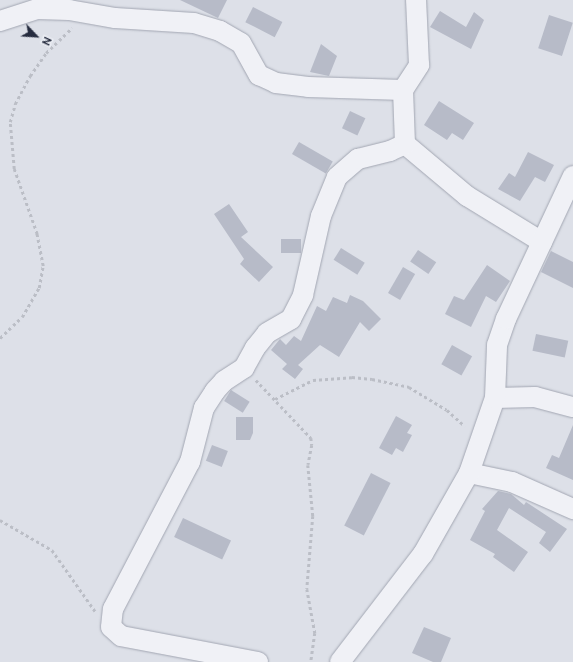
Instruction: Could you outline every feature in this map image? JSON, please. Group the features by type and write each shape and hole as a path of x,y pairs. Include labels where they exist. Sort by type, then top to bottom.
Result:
{"street":[{"path":"416,0 419,65 403,90 405,144 467,196 542,242"},
{"path":"0,21 38,9 88,13 115,18 194,23 220,31 240,43 259,75 276,83 308,87 403,90"},
{"path":"258,662 144,642 121,636 111,627 113,609 190,462 204,408 224,381 244,368 255,348 267,334 291,319 303,295 321,216 337,177 358,158 390,151 405,144"},
{"path":"340,662 423,554 469,473 495,398 497,345 506,319 573,176"},
{"path":"495,398 535,397 573,407"},
{"path":"469,473 512,482 573,510"}],"path":[{"path":"0,338 22,317 39,288 43,266 37,234 14,169 10,122 15,104 46,53 88,13"},
{"path":"244,368 310,438 312,445 308,465 312,516 307,589 315,633 311,662"},
{"path":"274,399 298,385 328,377 352,377 397,383 448,410 462,422 479,445"},
{"path":"0,520 24,536 52,550 87,603 111,627"}],"building":[{"path":"180,0 227,0 218,18"},
{"path":"253,7 282,22 275,37 245,22"},
{"path":"440,11 466,27 474,12 484,20 471,49 430,27"},
{"path":"549,15 573,23 562,56 538,48"},
{"path":"321,44 337,56 329,76 310,72"},
{"path":"439,101 474,123 463,140 452,133 447,140 424,125"},
{"path":"350,111 365,118 357,135 342,128"},
{"path":"299,142 333,162 326,174 292,154"},
{"path":"528,152 554,165 545,182 535,177 520,201 498,189 509,173 515,177"},
{"path":"229,204 248,232 241,237 273,267 259,282 240,264 244,259 214,214"},
{"path":"281,239 301,239 301,253 281,253"},
{"path":"341,248 365,263 357,275 334,260"},
{"path":"418,250 436,262 428,274 410,262"},
{"path":"551,251 573,262 573,288 541,272"},
{"path":"487,265 510,281 496,302 486,296 471,327 445,314 454,296 464,300"},
{"path":"403,267 415,274 400,300 388,293"},
{"path":"350,295 363,301 381,319 369,331 360,322 339,357 320,345 298,365 303,369 295,379 282,369 287,364 271,350 280,339 286,345 294,336 301,341 317,306 326,311 333,297 347,303"},
{"path":"536,334 568,341 565,357 532,351"},
{"path":"452,345 472,356 461,375 441,364"},
{"path":"231,390 250,402 243,413 224,401"},
{"path":"396,416 412,425 407,433 412,435 403,452 396,448 392,455 379,448"},
{"path":"236,417 253,417 253,433 250,440 236,440"},
{"path":"573,425 573,480 546,468 552,455 559,458"},
{"path":"212,445 228,451 222,467 206,461"},
{"path":"371,473 391,483 364,536 344,526"},
{"path":"498,491 511,494 524,505 526,502 567,529 550,552 539,543 546,532 509,508 497,530 528,552 514,572 493,557 495,554 470,540 485,511 482,509"},
{"path":"183,518 231,540 222,559 174,537"},
{"path":"424,627 451,638 441,662 433,662 412,653"}]}
